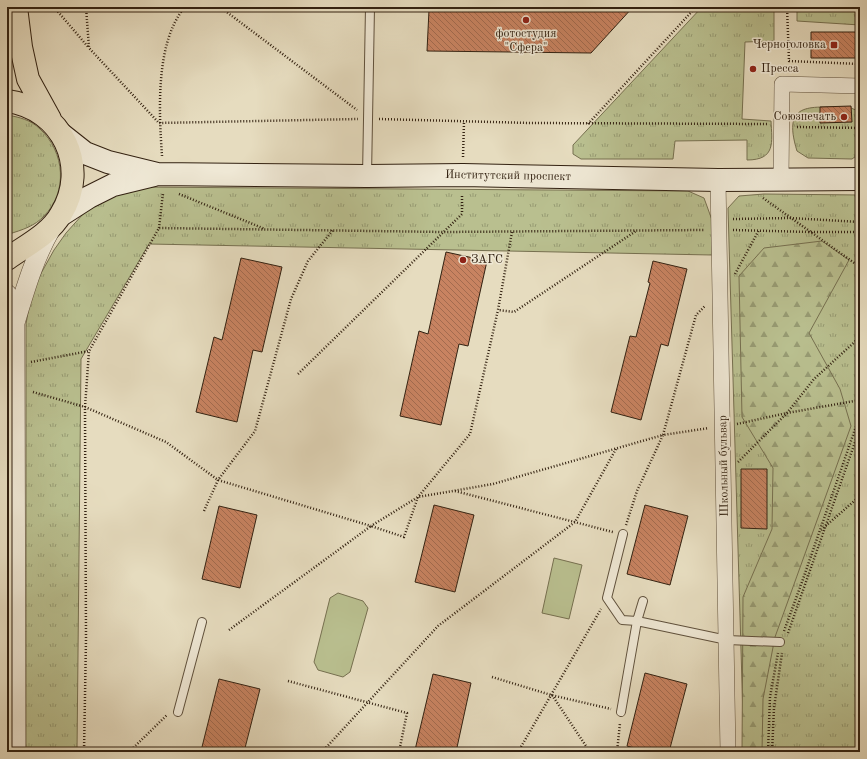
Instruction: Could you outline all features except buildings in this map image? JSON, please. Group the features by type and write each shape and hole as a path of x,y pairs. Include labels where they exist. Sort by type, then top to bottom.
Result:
{"main road":[{"path":"7,248 21,245 51,226 69,200 73,178 73,166 69,149 28,79 21,47 16,7"},
{"path":"7,101 25,105 40,112 57,129 86,153 108,162 161,173"},
{"path":"7,259 89,197 113,185 161,173"},
{"name":"Институтский проспект","path":"161,173 367,176 463,175 718,180 860,179"}],"street":[{"path":"781,179 782,84 860,86"},
{"name":"Школьный бульвар","path":"718,180 728,752"},
{"path":"15,324 31,269 51,226"},
{"path":"7,294 15,324 16,752"}],"lane":[{"path":"367,176 370,7"},
{"path":"623,534 607,598 622,620 637,621 727,640 783,640"},
{"path":"621,712 637,621 643,601"},
{"path":"178,712 202,622"}],"path":[{"path":"54,7 89,48 160,123 369,119 588,124 762,123 807,128 860,128"},
{"path":"86,7 89,48"},
{"path":"84,752 86,639 84,407 89,351 159,228 161,173 160,123 163,57 169,36 185,7"},
{"path":"220,7 369,119"},
{"path":"588,124 696,7"},
{"path":"787,7 789,61 860,64"},
{"path":"298,374 462,214 464,122"},
{"path":"177,193 267,230"},
{"path":"758,195 860,268"},
{"path":"159,228 444,232 636,231 790,218 860,222"},
{"path":"719,225 810,232 860,232"},
{"path":"204,511 218,480 255,431 291,299 308,261 333,230"},
{"path":"498,310 514,312 636,231"},
{"path":"229,630 371,526 418,497 470,434 498,310 512,232"},
{"path":"454,491 623,534 637,491 663,435 696,315 735,273"},
{"path":"737,464 787,413 814,379 860,336"},
{"path":"15,365 89,351"},
{"path":"15,386 84,407 166,442 218,480 404,537 418,497"},
{"path":"418,497 493,484 663,435 723,426 860,400"},
{"path":"768,752 770,697 783,640 860,415"},
{"path":"783,640 827,525 860,428"},
{"path":"322,752 438,626 575,522 616,449"},
{"path":"820,530 860,496"},
{"path":"518,752 607,598"},
{"path":"772,752 774,708 782,653"},
{"path":"492,677 621,712 617,752"},
{"path":"288,681 407,713 399,752"},
{"path":"551,694 590,752"},
{"path":"129,752 181,700"}],"green space":[{"path":"702,7 774,7 774,41 745,42 742,119 771,121 772,136 768,153 763,157 747,160 747,140 675,141 673,159 581,159 573,154 573,145"},
{"path":"797,7 860,7 860,25 797,21"},
{"path":"849,107 860,112 859,154 852,159 808,158 797,151 793,134 793,122 797,114 803,110 812,108"},
{"path":"7,115 25,119 40,129 55,149 59,160 60,172 60,184 57,196 52,206 44,216 32,225 9,234 7,234"},
{"path":"135,187 688,191 704,198 712,220 712,255 149,244 81,359 77,752 26,752 26,324 30,301 39,277 54,250 66,233 84,213 108,195"},
{"path":"764,194 860,195 860,752 744,752 728,208 739,196"},
{"path":"822,241 849,260 809,333 840,389 851,426 775,637 763,699 762,752 742,752 743,597 772,529 773,468 742,417 739,276 764,248"},
{"path":"554,558 582,565 569,619 542,613"},
{"path":"338,593 363,601 368,608 350,672 343,677 318,670 314,662 330,598"}],"place":[{"name":"фотостудия \"Сфера\"","path":"526,20"},
{"name":"Черноголовка","path":"834,45"},
{"name":"Пресса","path":"753,69"},
{"name":"Союзпечать","path":"844,117"},
{"name":"ЗАГС","path":"463,260"}]}
